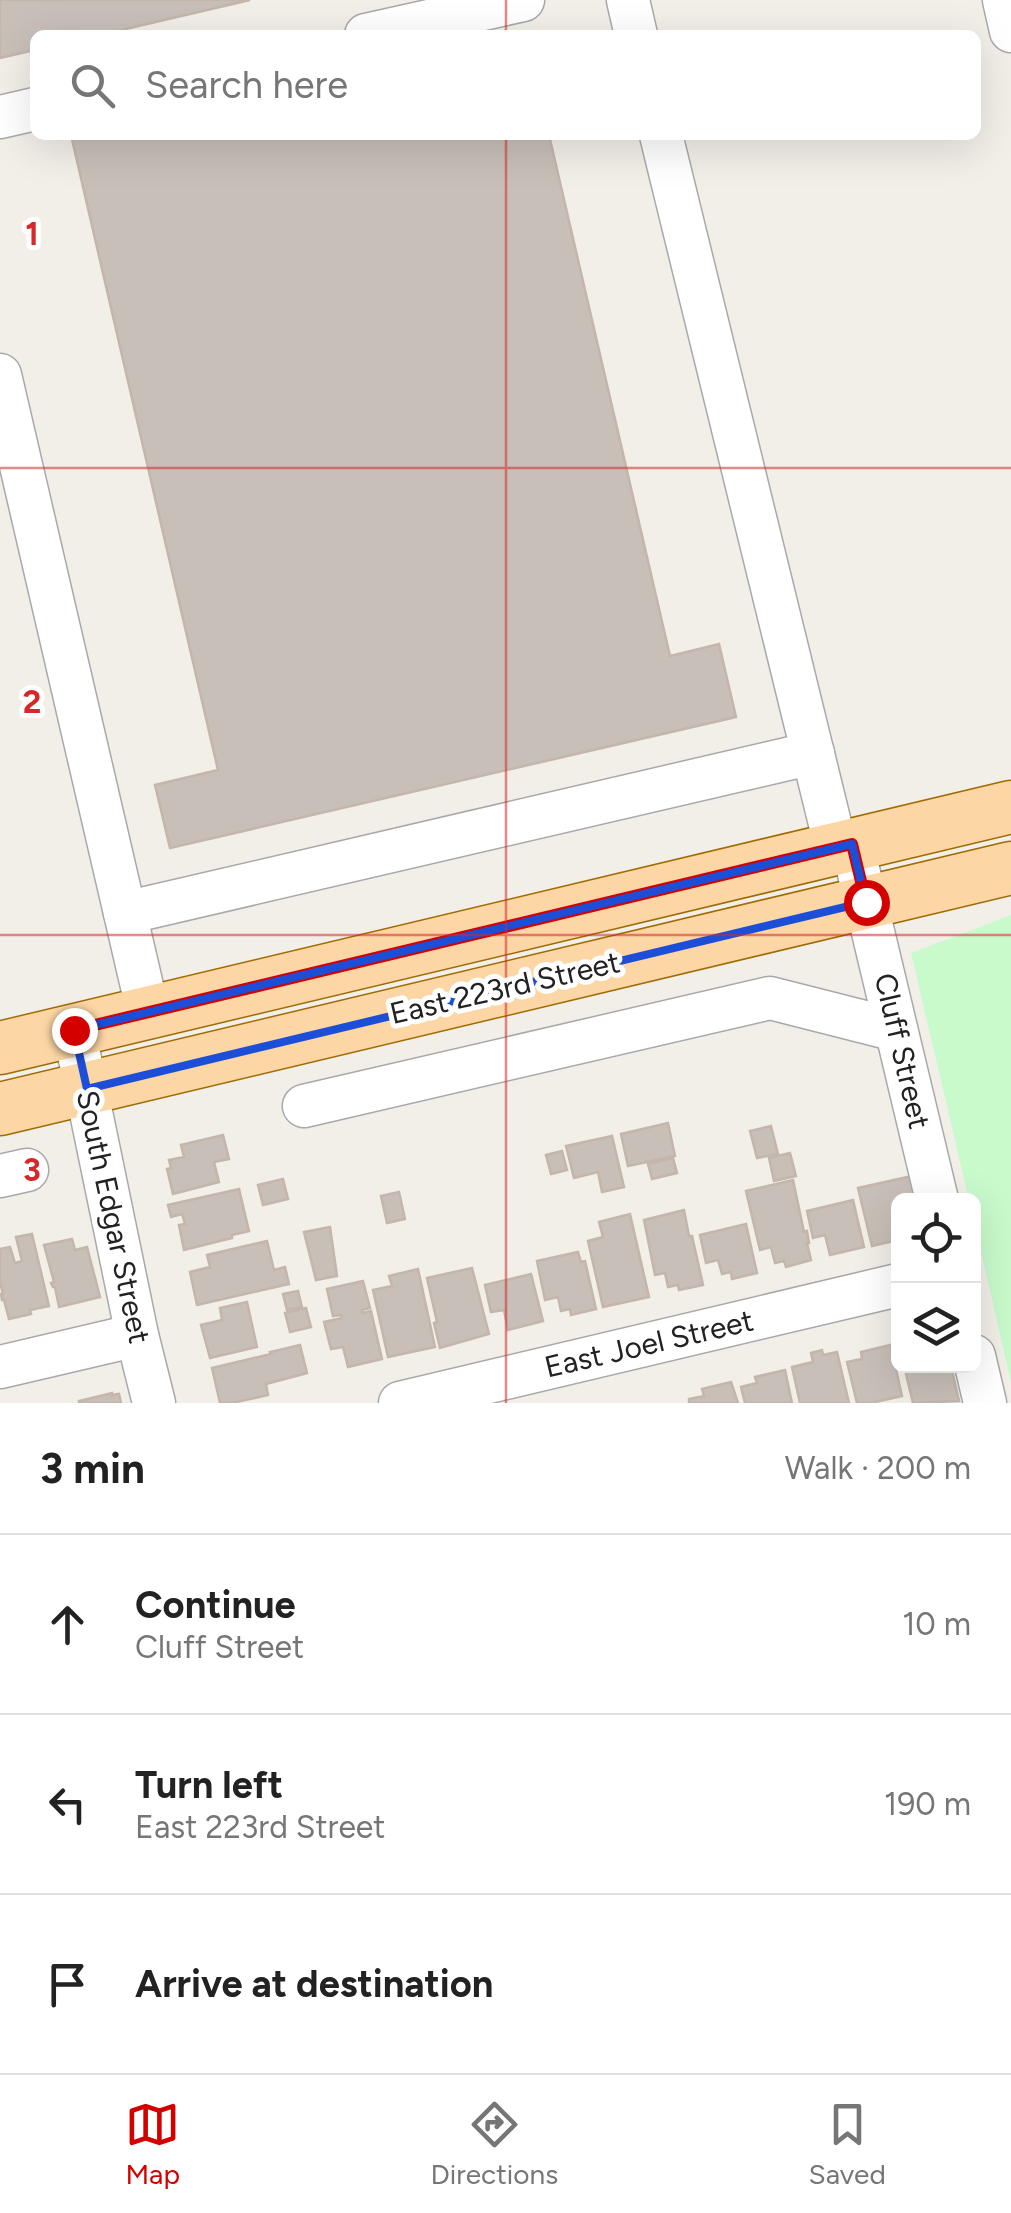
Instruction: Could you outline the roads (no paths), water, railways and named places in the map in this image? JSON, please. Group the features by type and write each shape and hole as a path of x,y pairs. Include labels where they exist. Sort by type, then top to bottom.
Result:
{"main road":[{"name":"East 223rd Street","path":"0,1048 1011,808"},
{"name":"East 223rd Street","path":"0,1109 1011,868"}],"street":[{"path":"388,30 523,0"},
{"path":"628,0 635,30"},
{"path":"1004,0 1011,30"},
{"path":"0,117 30,110"},
{"name":"Cluff Street","path":"662,140 813,753 866,902 935,1193"},
{"path":"0,375 148,1012"},
{"path":"126,913 813,753"},
{"path":"304,1106 770,998 896,1030"},
{"name":"South Edgar Street","path":"74,1030 154,1403"},
{"name":"East Joel Street","path":"400,1403 891,1287"},
{"path":"0,1367 137,1335"},
{"path":"978,1373 985,1403"}]}
